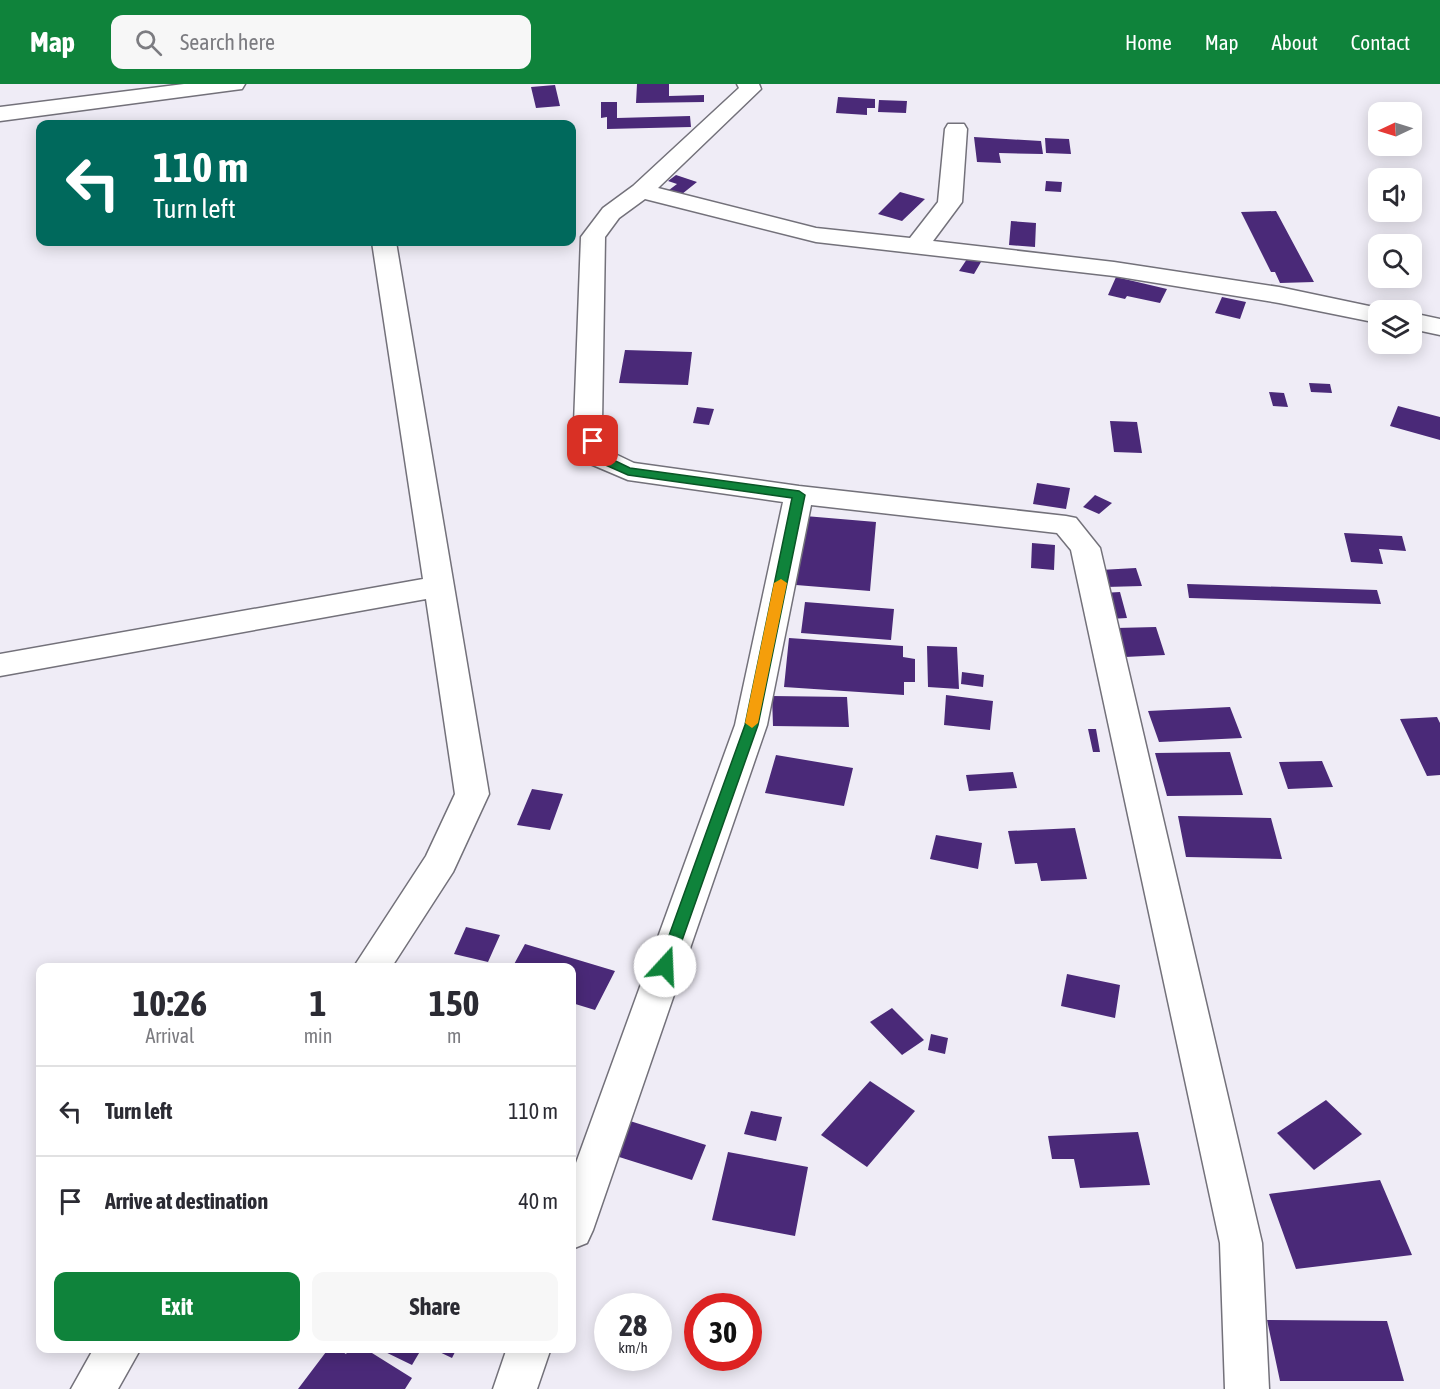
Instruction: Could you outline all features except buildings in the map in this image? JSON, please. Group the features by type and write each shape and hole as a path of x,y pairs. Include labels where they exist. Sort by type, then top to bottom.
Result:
{"street":[{"path":"0,114 234,84"},
{"path":"748,84 750,89 641,191 611,213 593,237 588,424 598,457 628,471 799,495 1066,525 1085,548 1241,1243 1247,1389"},
{"path":"918,245 950,202 956,129"},
{"path":"641,191 816,236 918,245 955,252 1114,269 1279,295 1368,313"},
{"path":"374,963 441,862 472,794 385,246"},
{"path":"1422,323 1440,327"},
{"path":"576,1219 751,725 799,495"},
{"path":"0,665 440,586"},
{"path":"93,1389 116,1353"},
{"path":"515,1389 527,1353"}],"slow traffic":[{"path":"752,723 781,583"}],"route":[{"path":"593,441 598,457 628,471 799,495 751,725 665,966"}]}
